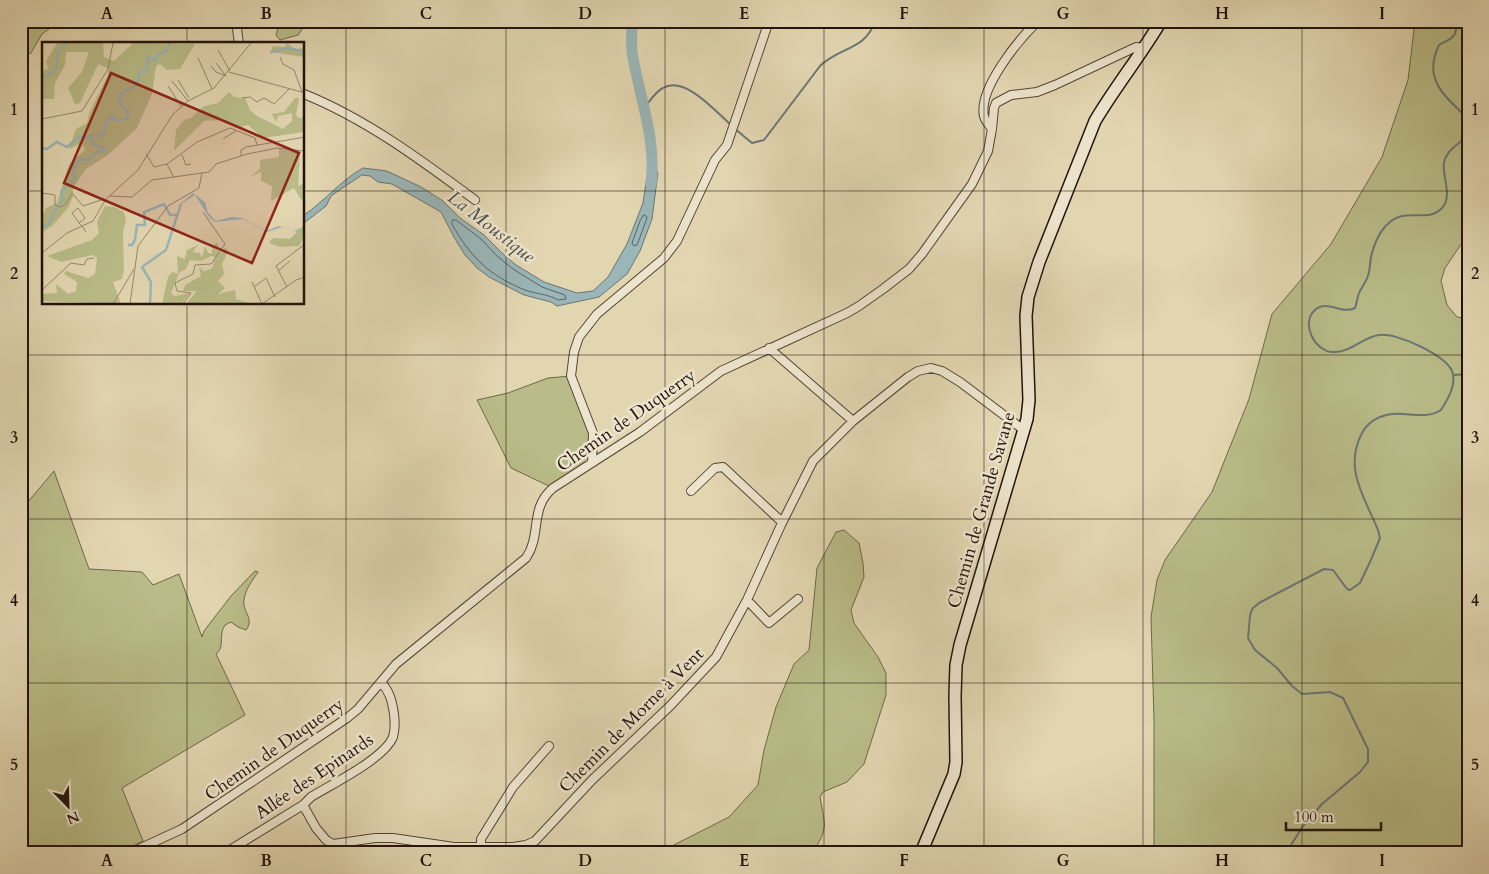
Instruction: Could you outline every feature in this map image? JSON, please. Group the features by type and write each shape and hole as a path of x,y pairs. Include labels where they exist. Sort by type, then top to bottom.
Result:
{"street":[{"path":"236,21 239,42"},
{"path":"592,462 593,432 571,376 574,352 579,337 597,314 664,258 677,241 715,160 727,144 769,21"},
{"path":"992,129 984,117 984,104 990,85 1026,32 1038,21"},
{"name":"Chemin de Grande Savane","path":"924,852 954,774 956,762 955,696 958,659 984,564 1025,430 1029,400 1026,316 1028,297 1095,121 1145,48 1161,21"},
{"name":"Chemin de Duquerry","path":"130,853 182,829 211,811 358,709 401,660 526,558 533,544 537,510 547,493 640,432 722,372 859,306 909,269 922,254 972,184 988,151 996,103 1011,95 1037,92 1055,85 1136,47 1145,48"},
{"path":"305,94 329,104 362,122 428,165 475,200"},
{"path":"769,348 853,421"},
{"name":"Chemin de Morne à Vent","path":"303,805 316,828 326,840 333,844 375,838 393,838 454,847 513,847 535,841 592,780 670,706 716,657 747,600 782,522 813,461 853,421 908,377 918,371 931,368 942,371 960,382 1025,430"},
{"path":"691,491 716,468 723,467 782,522"},
{"path":"747,600 769,623 798,600"},
{"name":"Allée des Epinards","path":"225,853 303,805 311,797 373,759 386,748 392,737 395,725 392,700 381,682"},
{"path":"481,847 481,839 513,787 549,746"}],"green space":[{"path":"21,21 52,21 49,29 42,34 31,53 21,56"},
{"path":"278,21 308,21 298,35 280,40 276,35"},
{"path":"1415,21 1468,21 1468,234 1445,268 1441,281 1447,305 1457,317 1468,319 1468,853 1156,853 1154,844 1154,720 1151,617 1157,580 1165,560 1212,492 1249,399 1272,314 1331,244 1382,157 1408,80"},
{"path":"571,376 593,433 592,462 553,488 511,468 477,400 508,393 548,378"},
{"path":"54,471 89,569 142,572 153,585 179,574 202,637 204,631 231,596 255,571 258,572 245,596 244,604 249,618 246,630 231,622 225,625 222,632 221,647 216,654 245,715 122,788 143,841 119,853 21,853 21,510"},
{"path":"844,530 859,543 863,563 864,577 851,610 854,623 878,657 886,673 886,695 864,764 847,782 823,792 820,797 824,826 821,838 812,853 658,853 729,817 758,785 764,750 776,707 794,664 809,650 817,568 836,532"}],"water":[{"path":"363,168 387,171 421,187 443,201 460,218 484,235 516,265 544,282 577,293 593,291 608,277 627,244 643,203 648,170 658,172 652,219 640,251 627,274 599,297 557,306 551,302 524,295 489,277 465,255 441,212 392,184 378,182 370,176 362,175 331,196 326,206 305,222 305,214"}],"waterway":[{"name":"La Moustique","path":"632,21 632,52 652,151 651,185"},
{"path":"734,128 752,143 764,140 820,66 835,55 859,43 871,30 875,21"},
{"path":"1457,21 1453,37 1439,45 1433,67 1438,86 1468,122"},
{"path":"644,108 655,94 663,88 672,85 681,86 709,104 731,125"},
{"path":"1286,853 1303,826 1322,804 1360,772 1368,762 1368,749 1343,698 1330,692 1302,694 1292,686 1277,668 1255,650 1248,638 1252,609 1259,603 1324,569 1333,570 1347,589 1350,590 1360,583 1380,538 1362,495 1355,472 1356,448 1363,430 1374,420 1382,416 1392,414 1429,415 1435,413 1441,410 1453,386 1452,371 1448,365 1440,358 1408,341 1397,337 1379,335 1339,352 1326,351 1315,342 1309,329 1309,322 1315,310 1320,307 1330,306 1345,310 1355,308 1359,293 1368,276 1375,244 1385,226 1402,216 1428,215 1438,212 1442,208 1447,198 1445,158 1468,134"},
{"path":"1453,375 1468,374"}]}
